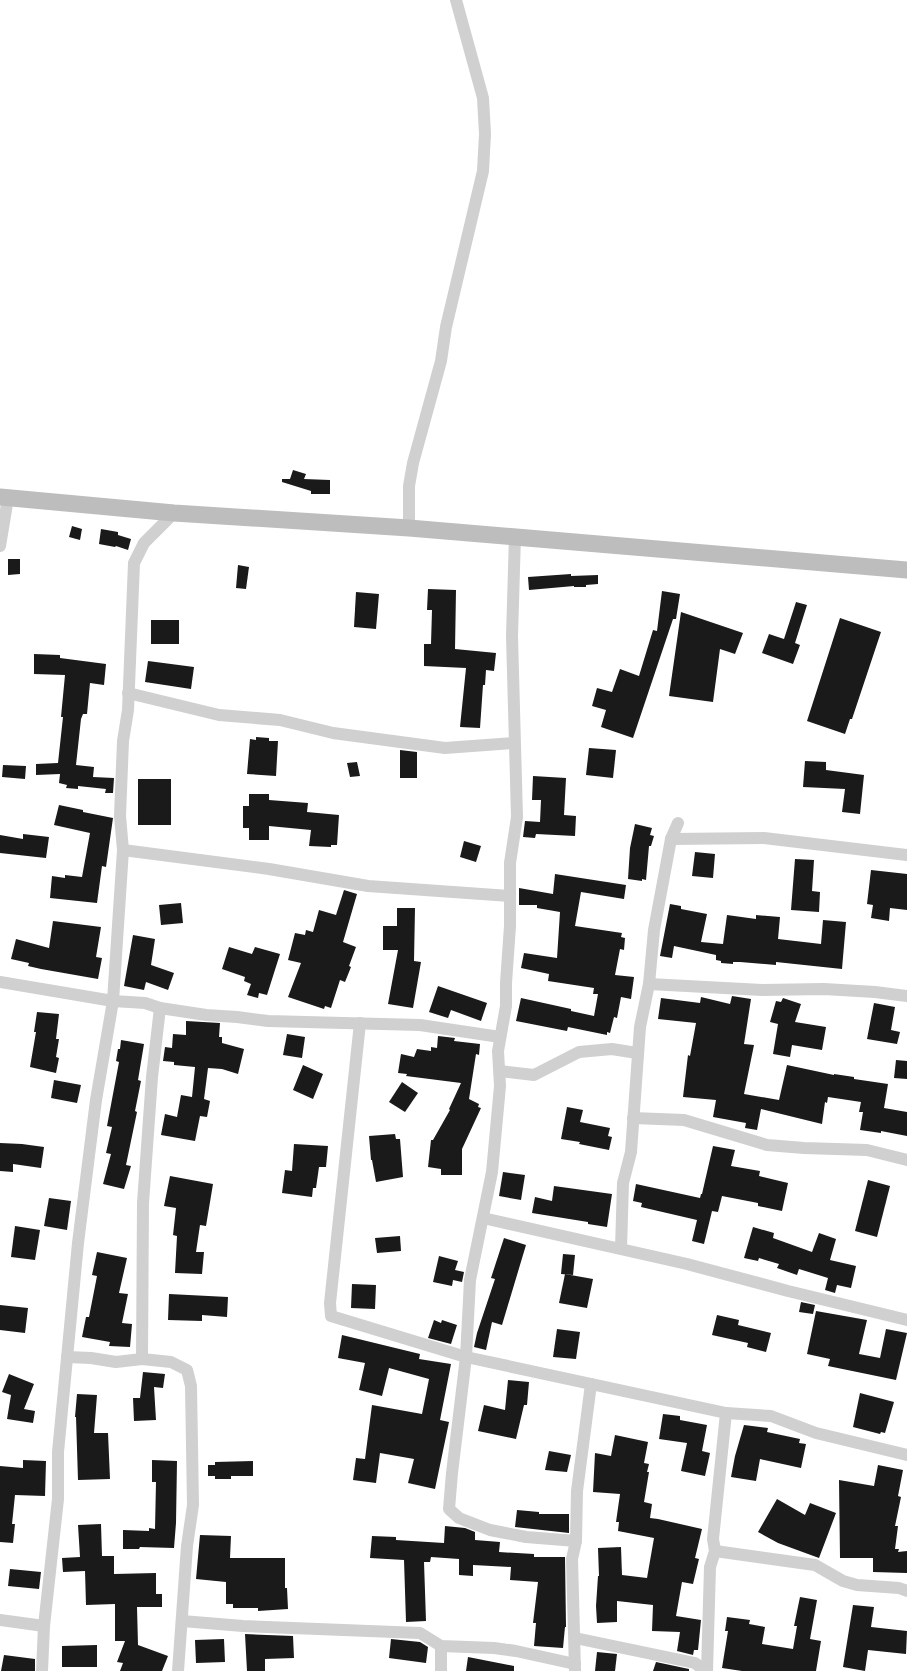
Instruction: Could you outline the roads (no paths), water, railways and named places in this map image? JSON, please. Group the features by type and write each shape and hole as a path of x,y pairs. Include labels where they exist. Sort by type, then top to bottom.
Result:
{"main road":[{"path":"4,498 174,512 515,536 907,570"}],"street":[{"path":"409,528 409,486 413,462 441,362 446,327 483,171 485,134 483,98 456,0"},
{"path":"0,546 4,498"},
{"path":"42,1671 44,1626 58,1499 58,1452 78,1243 96,1100 113,1001 123,850 120,816 122,748 128,710 134,563 144,543 174,512"},
{"path":"515,536 512,636 517,817 510,863 510,926 506,1006 498,1051 500,1086 492,1172 470,1280 466,1357 452,1473 450,1509 459,1518 490,1530 526,1537 576,1542"},
{"path":"128,693 219,715 280,720 333,733 444,748 514,743"},
{"path":"622,1248 623,1183 631,1152 640,1027 649,984 654,930 671,839 678,823"},
{"path":"671,839 764,838 907,855"},
{"path":"123,850 269,869 368,886 510,896"},
{"path":"0,982 113,1001 145,1003 160,1008 268,1021 420,1025 500,1037"},
{"path":"649,984 762,990 824,989 875,992 907,996"},
{"path":"142,1359 143,1203 152,1077 160,1008"},
{"path":"360,1023 330,1303 331,1316 466,1357 726,1413 771,1416 816,1433 907,1454"},
{"path":"500,1071 534,1075 579,1052 612,1049 637,1053"},
{"path":"633,1118 684,1120 767,1145 867,1150 907,1160"},
{"path":"483,1218 622,1248 907,1320"},
{"path":"67,1357 91,1358 116,1362 142,1359 171,1362 187,1370 191,1386 193,1504 187,1546 178,1671"},
{"path":"182,1621 251,1626 420,1633 440,1646 494,1648 516,1651 575,1668 572,1559 576,1542 577,1491 591,1384"},
{"path":"706,1671 710,1567 715,1551 713,1540 726,1413"},
{"path":"715,1551 816,1565 842,1581 856,1585 899,1588 907,1591"},
{"path":"0,1620 44,1626"},
{"path":"575,1638 695,1663 706,1671"},
{"path":"440,1646 441,1671"}]}
